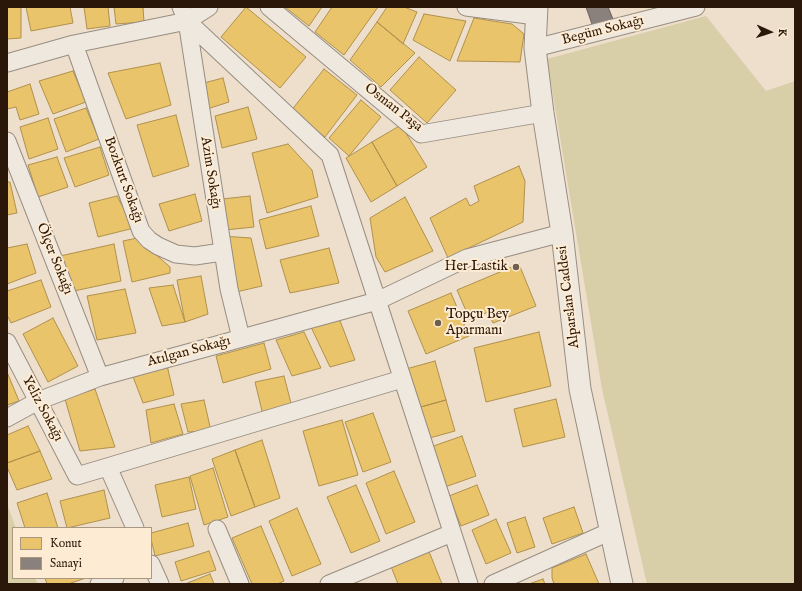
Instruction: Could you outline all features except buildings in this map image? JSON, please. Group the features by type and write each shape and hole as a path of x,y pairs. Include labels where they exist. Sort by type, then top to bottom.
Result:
{"street":[{"path":"7,63 209,7"},
{"name":"Osman Paşa","path":"269,7 421,134 542,113"},
{"path":"466,7 536,12"},
{"name":"Begüm Sokağı","path":"534,48 696,7"},
{"name":"Alparslan Caddesi","path":"536,12 534,48 542,113 562,233 580,389 622,584"},
{"path":"184,14 330,155 469,584"},
{"name":"Azim Sokağı","path":"184,14 222,252 241,338"},
{"name":"Bozkurt Sokağı","path":"74,44 141,231 149,240 158,246 176,254 195,256 222,252"},
{"name":"Ölçer Sokağı","path":"7,141 100,377"},
{"name":"Atılgan Sokağı","path":"7,418 38,401 100,377 377,301 467,258 562,233"},
{"name":"Yeliz Sokağı","path":"7,344 77,476 108,467"},
{"path":"135,527 108,467 402,379"},
{"path":"217,529 240,584"},
{"path":"493,584 611,531"},
{"path":"329,584 452,533"},
{"path":"152,566 160,584"},
{"path":"99,584 112,579"}],"shaded area":[{"path":"706,16 766,91 795,81 795,584 647,584 602,389 547,59"},
{"path":"7,504 16,527 12,527 12,579 36,579 38,584 7,584"}],"place":[{"name":"Her Lastik","path":"516,267"},
{"name":"Topçu Bey Aparmanı","path":"438,323"}]}
